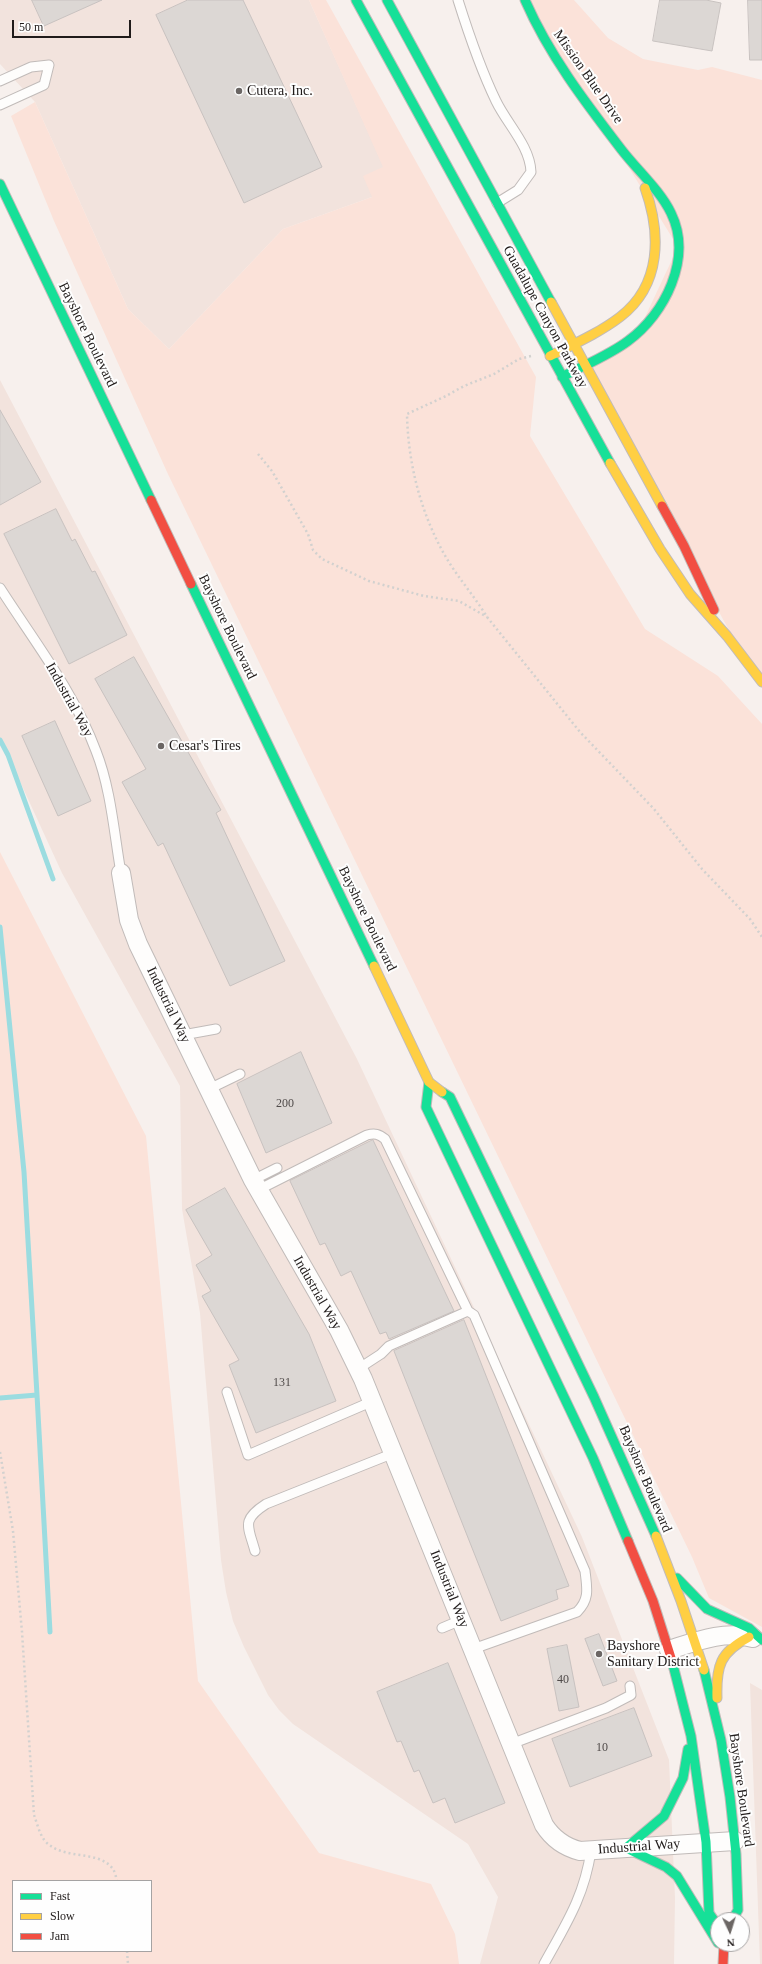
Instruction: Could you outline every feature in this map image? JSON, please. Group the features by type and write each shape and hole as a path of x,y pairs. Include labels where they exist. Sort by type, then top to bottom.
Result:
{"main road":[{"name":"Guadalupe Canyon Parkway","path":"356,0 550,356 660,549 690,594 727,636 762,682"},
{"name":"Guadalupe Canyon Parkway","path":"387,0 584,365 684,546 727,636"},
{"name":"Mission Blue Drive","path":"525,0 554,55 634,166 664,202 672,216 677,233 677,263 673,280 665,299 653,318 637,334 621,346 562,377"},
{"name":"Mission Blue Drive","path":"550,356 609,325 621,316 634,303 652,270 656,254 657,236 655,217 643,182 634,166"},
{"name":"Bayshore Boulevard","path":"0,184 429,1082 450,1097 618,1448 678,1592 709,1686 718,1729 735,1841 738,1910 737,1912"},
{"path":"429,1082 426,1107 593,1458 653,1601 669,1650 691,1736 706,1842 710,1914"},
{"path":"668,1568 707,1609 749,1628 758,1639 734,1644 722,1655 716,1683 718,1729"},
{"path":"691,1736 683,1778 664,1816 626,1848 666,1867 677,1876 710,1928"},
{"path":"722,1952 723,1964"}],"street":[{"name":"Industrial Way","path":"121,873 129,920 138,944 256,1185 339,1330 373,1401 511,1744 544,1825 549,1833 556,1840 570,1848 590,1851 735,1841"},
{"path":"669,1650 695,1641 722,1636 758,1639"}],"lane":[{"path":"458,0 472,44 485,77 497,103 522,144 531,163 531,172 518,190 497,203"},
{"path":"0,81 31,67 50,65 44,86 0,105"},
{"name":"Industrial Way","path":"0,588 73,701 86,725 97,752 105,782 121,873"},
{"path":"183,1035 216,1029"},
{"path":"209,1089 240,1074"},
{"path":"256,1185 367,1135 377,1134 381,1136 385,1139 468,1311 474,1315 579,1556 585,1571 588,1588 586,1603 577,1612 473,1649"},
{"path":"256,1185 277,1168"},
{"path":"358,1369 381,1354 389,1346 468,1311"},
{"path":"227,1392 248,1456 373,1401"},
{"path":"255,1551 248,1526 253,1512 266,1504 394,1453"},
{"path":"442,1628 461,1620"},
{"path":"511,1744 606,1708 630,1695 630,1686"},
{"path":"544,1964 577,1904 587,1874 590,1851"}],"path":[{"path":"550,356 526,356 494,374 464,386 407,414 407,442 416,486 431,527 447,560 478,602 487,617 580,732 654,809 702,869 750,919 762,937"},
{"path":"258,454 272,472 308,534 313,550 322,559 369,581 424,596 459,601 487,617"},
{"path":"0,1452 13,1531 34,1815 45,1841 59,1852 102,1860 113,1870 117,1880"},
{"path":"127,1952 128,1964"}],"shaded area":[{"path":"0,0 309,0 384,167 372,197 283,229 169,349 128,309 35,102 0,64"},
{"path":"309,0 326,0 536,377 530,436 645,629 718,676 762,724 762,1627 709,1598 692,1557 167,472 54,221 11,116 35,102 128,309 169,349 283,229 372,197 363,176 383,167"},
{"path":"525,0 574,0 608,38 643,59 698,70 712,67 762,80 762,682 748,665 584,365 637,334 678,247"},
{"path":"0,380 357,1059 582,1537 669,1760 675,1898 674,1964 480,1964 498,1897 468,1844 293,1724 279,1710 268,1695 244,1647 233,1621 226,1592 221,1560 200,1313 182,1209 180,1086 62,873 0,738"},
{"path":"0,852 146,1136 198,1681 319,1853 431,1884 455,1934 459,1964 0,1964"},
{"path":"750,1683 762,1690 762,1964 760,1964"}],"building":[{"path":"32,0 102,0 44,26"},
{"name":"Cutera, Inc.","path":"188,0 243,0 322,167 244,203 156,15"},
{"path":"660,0 706,0 721,3 712,51 653,41"},
{"path":"748,0 762,0 762,60 750,60"},
{"path":"0,410 41,482 0,505"},
{"path":"56,509 72,541 75,539 92,572 95,571 127,635 69,664 4,534"},
{"path":"134,657 221,810 216,813 285,961 230,986 163,843 158,846 122,782 146,769 95,679"},
{"path":"55,721 91,801 58,816 22,736"},
{"path":"301,1052 332,1123 266,1153 237,1084"},
{"path":"373,1140 454,1311 389,1339 386,1332 380,1334 351,1271 341,1276 325,1243 320,1245 290,1181"},
{"path":"225,1188 309,1334 336,1401 256,1433 229,1365 239,1360 202,1296 211,1291 196,1265 212,1255 186,1210"},
{"path":"464,1320 569,1586 556,1590 558,1599 501,1621 394,1351"},
{"name":"Bayshore Sanitary District","path":"599,1634 617,1681 603,1686 585,1639"},
{"path":"567,1645 579,1707 559,1711 547,1649"},
{"path":"448,1663 505,1803 455,1823 445,1798 433,1803 419,1770 414,1772 401,1741 397,1742 377,1692"},
{"path":"634,1708 652,1756 570,1787 552,1739"}],"waterway":[{"path":"0,740 8,755 53,879"},
{"path":"0,927 24,1172 37,1395"},
{"path":"0,1398 37,1395 50,1632"}],"traffic: fast":[{"path":"356,0 610,463"},
{"path":"387,0 551,302"},
{"path":"525,0 545,40 568,78 627,157 661,196 671,213 677,230 679,248 677,266 672,284 664,300 641,330 628,341 612,351 562,377"},
{"path":"0,184 151,500"},
{"path":"191,584 374,966"},
{"path":"429,1082 426,1107 593,1458 628,1541"},
{"path":"442,1092 450,1097 594,1397 656,1536"},
{"path":"677,1578 707,1609 749,1628 762,1640"},
{"path":"672,1661 691,1736 706,1842 710,1914"},
{"path":"704,1670 721,1740 730,1797 736,1854 738,1910 737,1912"},
{"path":"688,1749 683,1778 664,1816 626,1848 666,1867 677,1876 710,1930"}],"traffic: slow":[{"path":"550,356 612,323 634,304 644,290 651,274 655,240 654,223 645,188"},
{"path":"551,302 662,506"},
{"path":"610,463 660,549 690,594 727,636 762,682"},
{"path":"374,966 429,1082 442,1092"},
{"path":"656,1536 681,1601 704,1670"},
{"path":"717,1698 719,1669 722,1661 732,1648 749,1637"}],"traffic: jam":[{"path":"151,500 191,584"},
{"path":"662,506 684,546 714,610"},
{"path":"628,1541 653,1601 672,1661"},
{"path":"723,1964 724,1952"}],"place":[{"name":"Cutera, Inc.","path":"239,91"},
{"name":"Cesar's Tires","path":"161,746"},
{"name":"Bayshore Sanitary District","path":"599,1654"}]}
